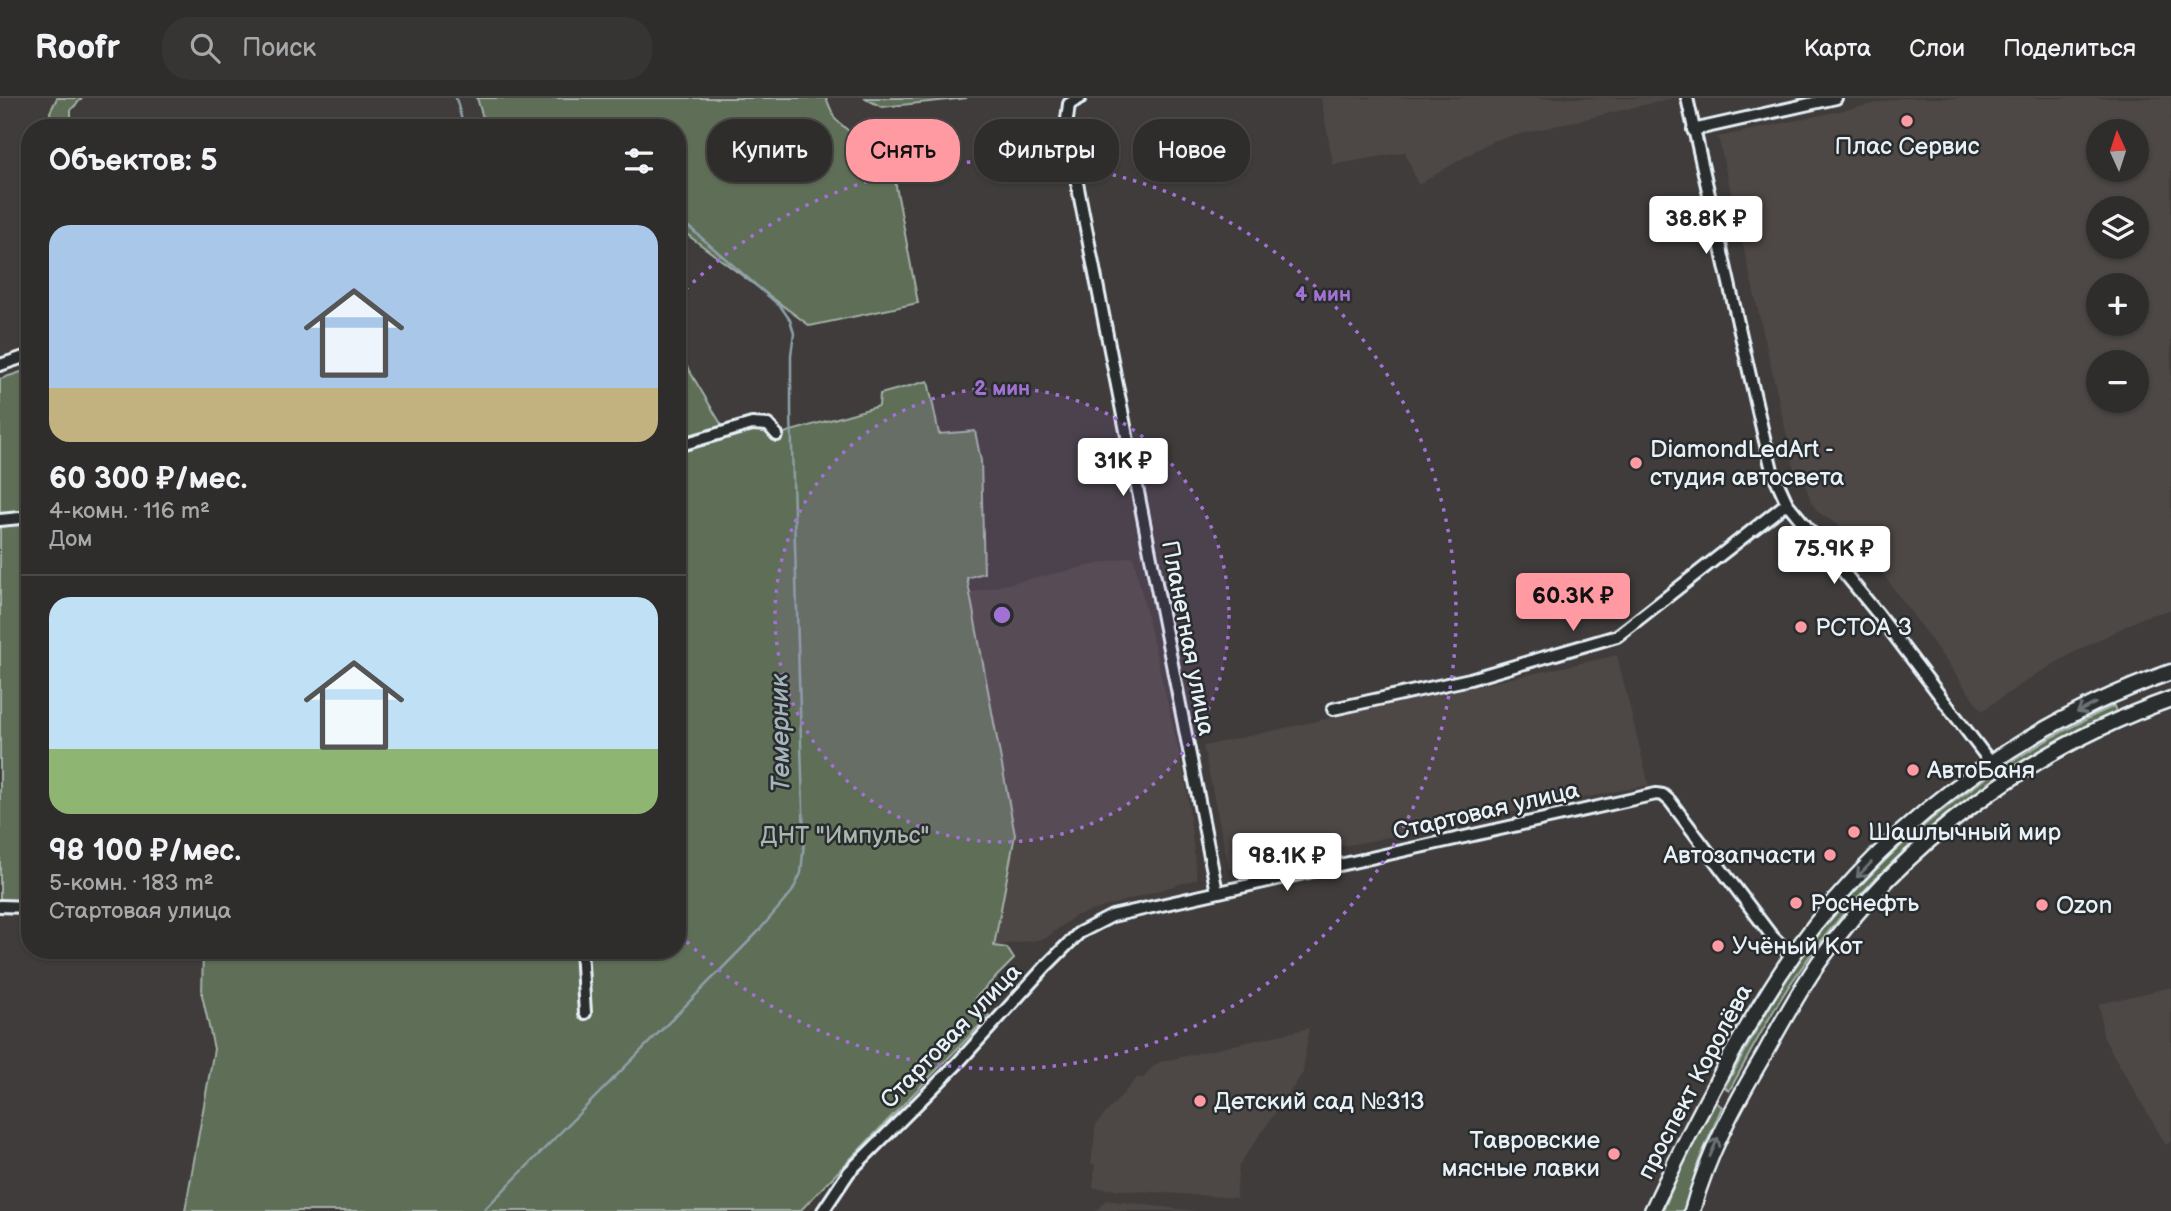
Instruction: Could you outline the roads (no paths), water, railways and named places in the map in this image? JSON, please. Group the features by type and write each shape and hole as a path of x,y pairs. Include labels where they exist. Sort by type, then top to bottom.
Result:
{"main road":[{"name":"проспект Королёва","path":"1652,1211 1676,1156 1779,974 1850,884 1935,804 1991,763 2051,726 2171,671"},
{"path":"2118,693 2127,716"},
{"name":"проспект Королёва","path":"1692,1211 1706,1166 1736,1102 1801,990 1820,960 1886,883 1943,830 1994,791 2061,749 2127,716 2171,699"},
{"path":"1715,1086 1723,1101 1736,1102"}],"street":[{"name":"Планетная улица","path":"1080,98 1069,104 1066,127 1217,892"},
{"path":"1687,98 1769,458 1787,503 1878,614 1991,763"},
{"path":"1693,130 1836,98"},
{"path":"0,365 21,358"},
{"path":"686,443 752,424 768,425 777,435"},
{"path":"1333,709 1470,679 1617,636 1787,503"},
{"path":"0,520 21,518"},
{"name":"Стартовая улица","path":"824,1211 854,1167 956,1065 1079,933 1112,916 1656,794 1663,795 1670,801 1771,935 1792,956"},
{"path":"0,906 21,907"},
{"path":"582,959 585,1013"}],"waterway":[{"name":"Темерник","path":"456,98 462,119"},
{"name":"Темерник","path":"483,1211 757,933 792,892 801,873 804,842 791,413 791,355 794,333 790,320 781,307 686,226"}],"place":[{"name":"Плас Сервис","path":"1907,121"},
{"name":"DiamondLedArt - студия автосвета","path":"1636,463"},
{"name":"РСТОА 3","path":"1801,627"},
{"name":"АвтоБаня","path":"1913,770"},
{"name":"Шашлычный мир","path":"1854,832"},
{"name":"Автозапчасти","path":"1830,855"},
{"name":"Роснефть","path":"1796,903"},
{"name":"Ozon","path":"2042,905"},
{"name":"Учёный Кот","path":"1718,946"},
{"name":"Детский сад №313","path":"1200,1101"},
{"name":"Тавровские мясные лавки","path":"1614,1154"}],"park label":[{"name":"ДНТ \"Импульс\"","path":"845,835"}]}
